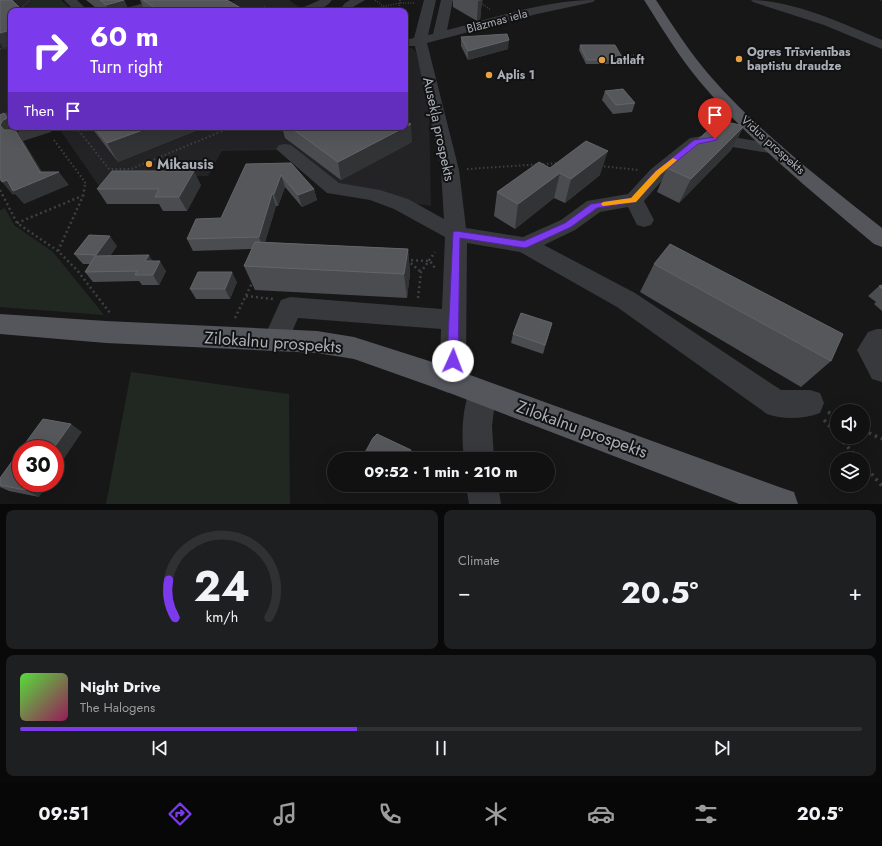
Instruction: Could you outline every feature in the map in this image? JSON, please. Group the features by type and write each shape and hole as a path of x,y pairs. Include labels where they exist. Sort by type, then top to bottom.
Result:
{"main road":[{"name":"Vidus prospekts","path":"650,0 684,52 716,91 775,150 882,239"},
{"name":"Zilokalnu prospekts","path":"0,324 135,334 317,342 354,348 448,380 782,504"}],"street":[{"path":"70,0 79,8"},
{"path":"138,8 169,0"},
{"path":"296,0 307,8"},
{"path":"314,8 324,3 326,0"},
{"path":"347,8 349,5 359,0"},
{"path":"439,36 447,0"},
{"name":"Blāzmas iela","path":"413,42 536,11 589,0"},
{"path":"757,0 828,22 882,45"},
{"name":"Ausekļa prospekts","path":"430,1 413,42 444,139 450,170 450,230 454,320 453,361 448,380"},
{"path":"20,137 39,130"},
{"path":"525,245 568,225 594,206 634,200 658,173 696,142 715,139 775,150"},
{"path":"285,149 334,190 373,194 401,204 450,230 525,245 626,300 777,404 810,403"},
{"path":"634,200 644,220"},
{"path":"276,340 290,307 454,320"},
{"path":"882,340 877,340 870,350 882,370"},
{"path":"478,452 476,436 478,410 482,393"},
{"path":"483,492 485,504"}],"path":[{"path":"21,8 30,0"},
{"path":"375,0 387,8"},
{"path":"399,8 400,0"},
{"path":"376,8 400,3 430,1"},
{"path":"617,55 640,55"},
{"path":"46,130 85,182 83,196 58,251"},
{"path":"78,130 109,169 131,169 226,130"},
{"path":"450,170 564,163"},
{"path":"595,165 658,173"},
{"path":"0,190 17,223 58,251 77,270 111,315"},
{"path":"17,223 83,196"},
{"path":"416,316 421,272 430,260 442,238 450,230"},
{"path":"399,259 430,260"},
{"path":"406,260 421,272"},
{"path":"430,260 436,271"},
{"path":"234,321 254,278"},
{"path":"246,296 284,300 290,307"},
{"path":"870,433 882,439"},
{"path":"845,444 852,452"},
{"path":"870,472 882,486"}],"shaded area":[{"path":"0,0 59,0 68,8 8,8 8,111 0,114"},
{"path":"34,0 61,0 70,8 27,8"},
{"path":"235,0 289,0 301,8 209,8"},
{"path":"408,47 412,48 416,52 429,107 431,206 323,190 278,150 222,151 208,176 137,177 101,189 60,130 408,130"},
{"path":"5,208 14,225 53,252 104,315 0,307 0,210"},
{"path":"131,372 289,394 290,504 106,504"}],"building":[{"path":"0,0 12,0 20,8 8,8 8,31 0,33"},
{"path":"100,0 124,0 106,5"},
{"path":"143,0 227,0 241,8 155,8"},
{"path":"507,34 509,40 468,51 461,37"},
{"path":"580,45 615,45 623,59 587,60"},
{"path":"623,89 635,103 616,105 605,91"},
{"path":"4,113 8,118 3,120 0,125 0,115"},
{"path":"727,122 744,126 691,179 667,168 715,124"},
{"path":"0,125 4,130 15,130 40,172 59,172 13,191 7,180 2,182 0,179"},
{"path":"96,130 143,130 107,143"},
{"path":"294,130 399,130 338,162"},
{"path":"586,141 608,151 571,179 560,173 518,204 497,192 539,162 550,168"},
{"path":"291,163 314,189 298,195 281,175 274,194 272,194 259,237 187,239 196,219 221,218 246,164"},
{"path":"112,171 194,171 179,197 155,197 159,189 97,189"},
{"path":"89,235 110,236 96,255 74,254"},
{"path":"255,242 408,249 404,274 244,266"},
{"path":"670,244 843,334 831,361 654,264"},
{"path":"149,255 145,261 160,261 153,275 135,275 137,271 85,272 95,256"},
{"path":"198,272 232,272 225,289 190,289"},
{"path":"521,313 552,323 545,345 513,334"},
{"path":"43,419 71,424 59,440 28,440"},
{"path":"377,434 411,450 410,452 365,452"},
{"path":"12,461 12,487 0,485 0,478"}],"slow traffic":[{"path":"606,204 634,200 658,173 673,160"}],"place":[{"name":"Ogres Trīsvienības baptistu draudze","path":"739,59"},
{"name":"Latlaft","path":"602,60"},
{"name":"Aplis 1","path":"489,75"},
{"name":"Mikausis","path":"149,164"}],"route":[{"path":"453,361 456,234 525,245 568,225 594,206 634,200 658,173 696,142 715,139"}]}
